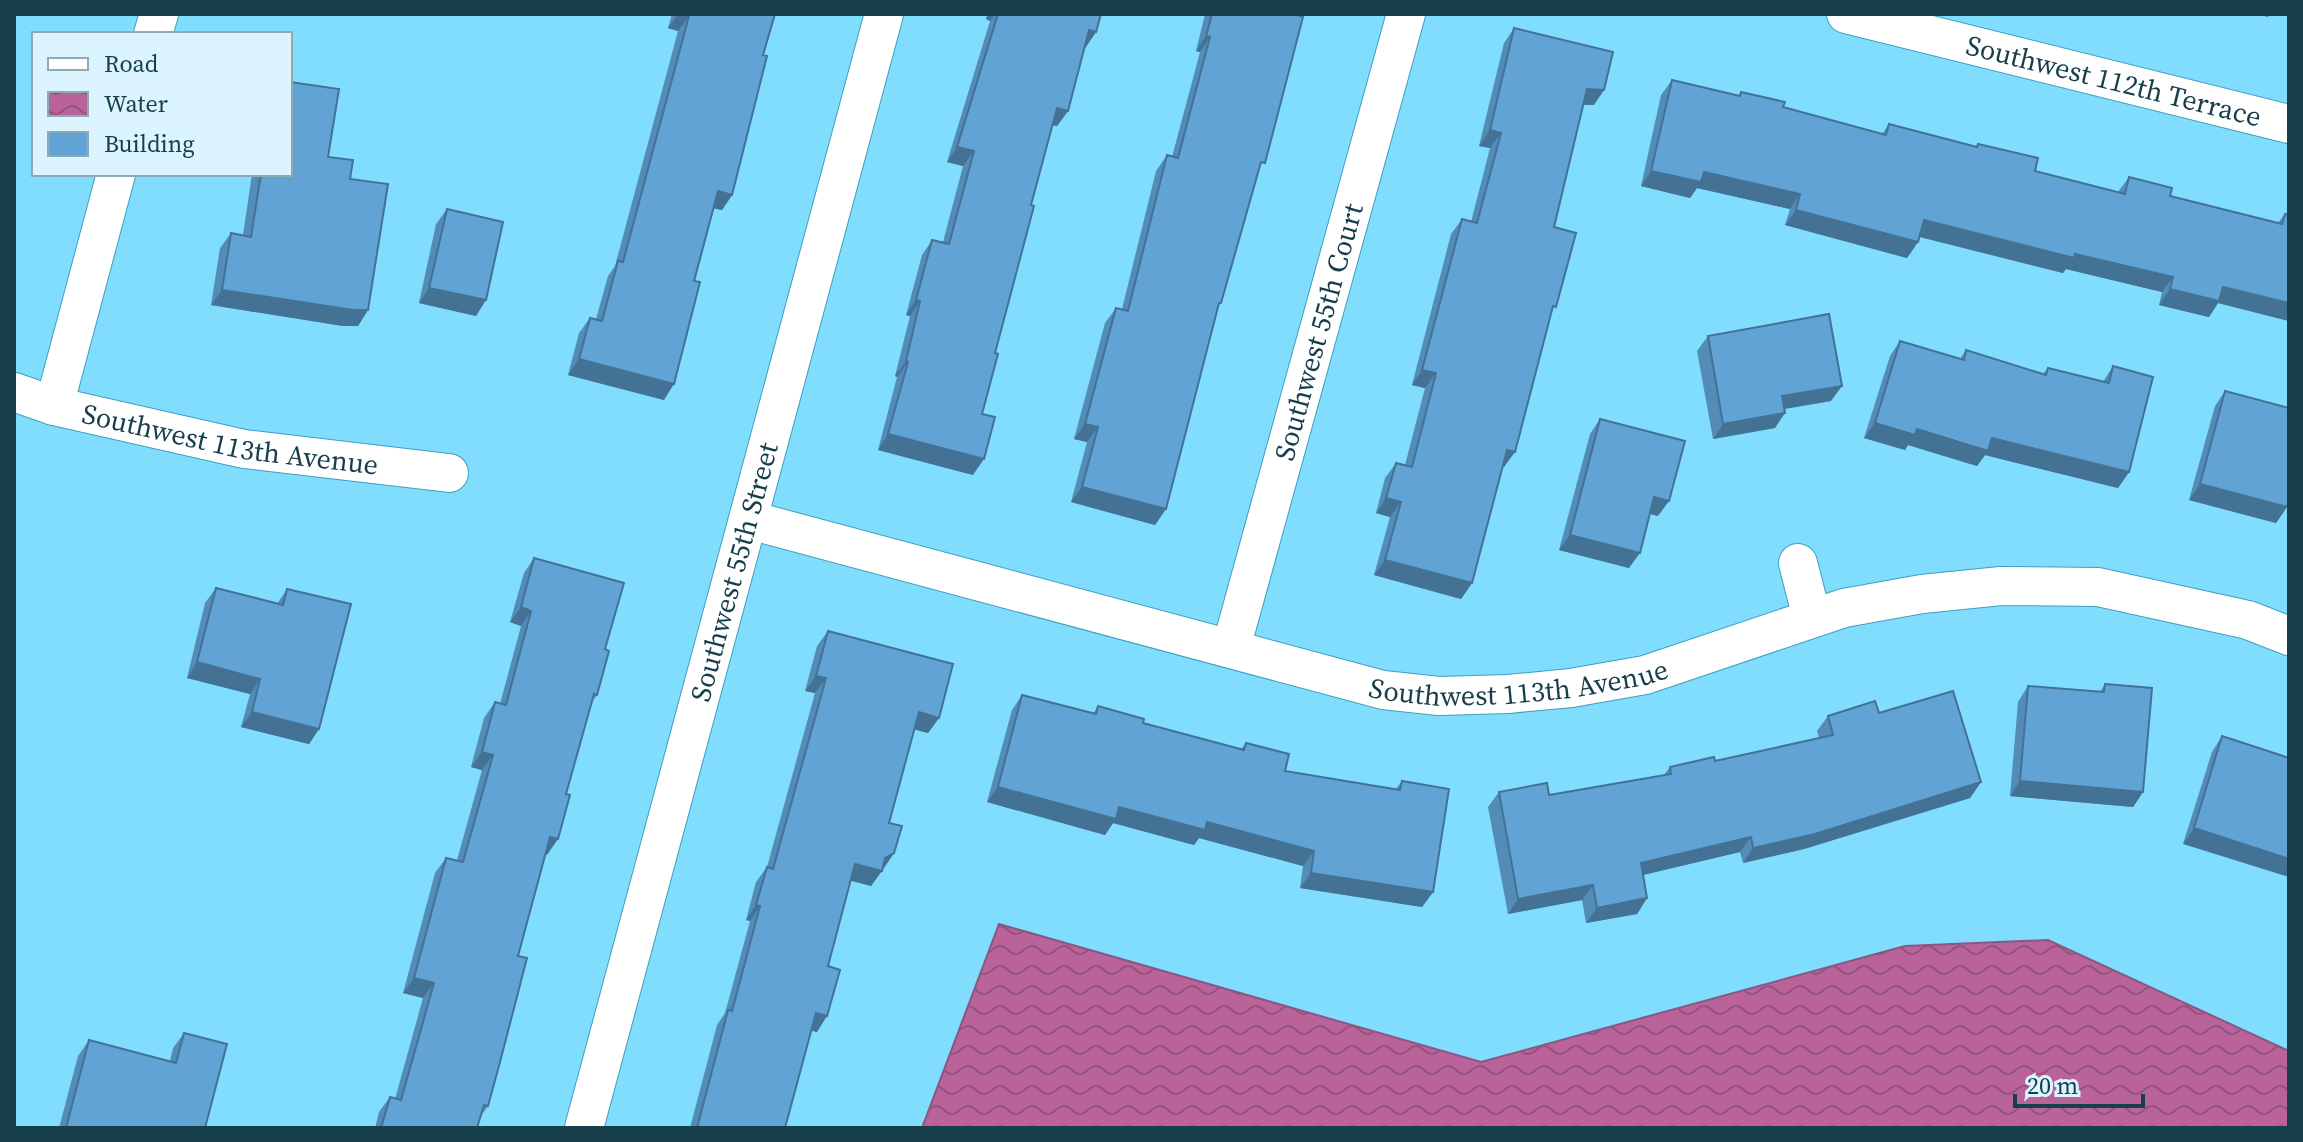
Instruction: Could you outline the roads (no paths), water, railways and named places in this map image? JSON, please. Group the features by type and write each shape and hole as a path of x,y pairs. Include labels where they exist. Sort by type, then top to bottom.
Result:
{"street":[{"name":"Southwest 55th Street","path":"584,1128 884,14"},
{"name":"Southwest 55th Court","path":"1231,648 1406,14"},
{"name":"Southwest 112th Terrace","path":"1846,14 2289,124"},
{"path":"54,406 115,176"},
{"name":"Southwest 113th Avenue","path":"14,392 54,406 244,449 449,473"},
{"name":"Southwest 113th Avenue","path":"750,520 1383,690 1439,696 1571,688 1645,675 1844,608 1922,594 2001,586 2098,587 2248,620 2289,636"},
{"path":"1798,563 1812,618"}],"water":[{"path":"999,924 1481,1062 1905,946 2048,940 2289,1051 2289,1128 922,1128"}]}
